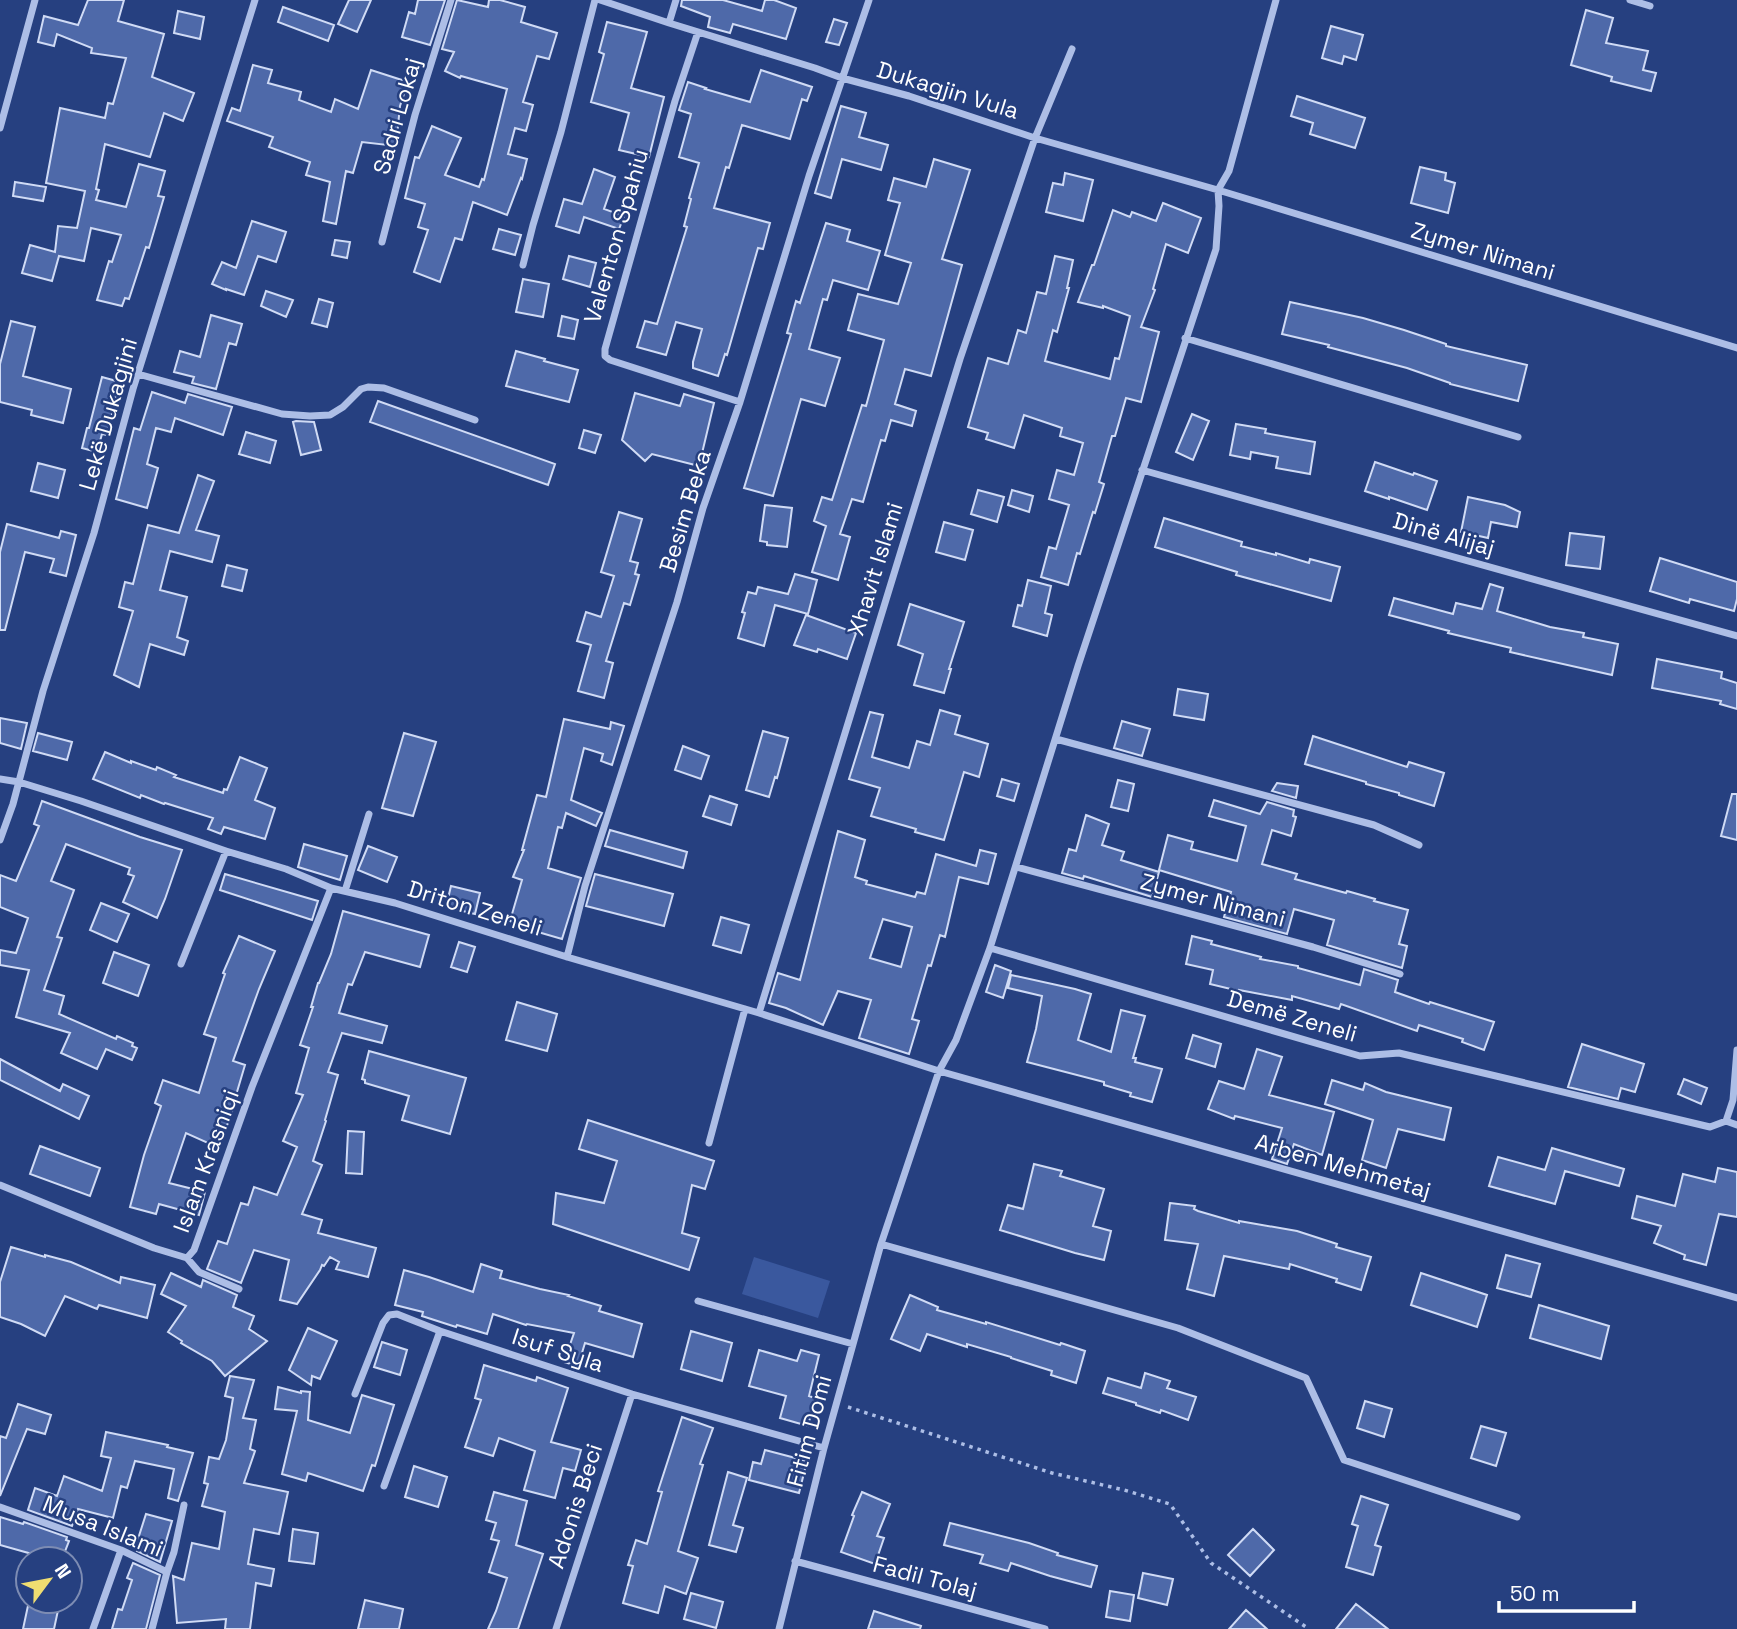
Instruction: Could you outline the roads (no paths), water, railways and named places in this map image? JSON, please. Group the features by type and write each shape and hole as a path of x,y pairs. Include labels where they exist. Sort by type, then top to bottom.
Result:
{"street":[{"path":"0,128 35,0"},
{"name":"Lekë Dukagjini","path":"0,840 13,804 43,691 94,533 138,374 255,0"},
{"name":"Sadri Lokaj","path":"382,242 415,115 451,0"},
{"path":"523,265 597,0"},
{"name":"Dukagjin Vula","path":"597,0 842,78 909,96 1035,138 1218,190"},
{"path":"668,23 676,0"},
{"name":"Besim Beka","path":"567,957 585,886 740,402 808,176 869,0"},
{"path":"939,1072 956,1040 990,948 1142,470 1216,249 1218,190 1229,171 1276,0"},
{"path":"1630,0 1650,6"},
{"name":"Valenton Spahiu","path":"698,32 675,101 605,356 610,360 740,402"},
{"name":"Xhavit Islami","path":"759,1013 956,372 1035,138 1072,49"},
{"name":"Zymer Nimani","path":"1218,190 1737,348"},
{"path":"1185,338 1518,437"},
{"path":"138,374 282,414 310,416 330,415 343,407 361,388 384,388 475,421"},
{"name":"Dinë Alijaj","path":"1142,470 1737,636"},
{"path":"1056,739 1374,825 1419,845"},
{"name":"Driton Zeneli","path":"0,779 81,801 286,869 331,888 394,903 759,1013 939,1072"},
{"path":"345,891 369,814"},
{"path":"181,964 226,851"},
{"name":"Zymer Nimani","path":"1016,867 1313,947 1400,974"},
{"name":"Islam Krasniqi","path":"0,1185 154,1248 187,1258 194,1250 252,1087 331,888"},
{"name":"Demë Zeneli","path":"990,948 1360,1056 1399,1053 1710,1127 1726,1121"},
{"path":"709,1143 745,1009"},
{"path":"1737,1050 1733,1100 1726,1121 1737,1125"},
{"name":"Fitim Domi","path":"779,1629 824,1448 881,1244 939,1072"},
{"name":"Arben Mehmetaj","path":"939,1072 1737,1298"},
{"path":"881,1244 1178,1328 1306,1378 1344,1460 1517,1517"},
{"path":"187,1258 199,1272 239,1289"},
{"path":"698,1301 853,1344"},
{"name":"Isuf Syla","path":"355,1394 383,1323 389,1315 397,1314 440,1331 632,1394 824,1448"},
{"path":"383,1486 440,1331"},
{"name":"Adonis Beci","path":"556,1629 632,1394"},
{"name":"Musa Islami","path":"0,1507 121,1550 167,1572 184,1505"},
{"path":"93,1629 121,1550"},
{"name":"Fadil Tolaj","path":"795,1561 1045,1629"},
{"path":"152,1629 167,1572"}]}
